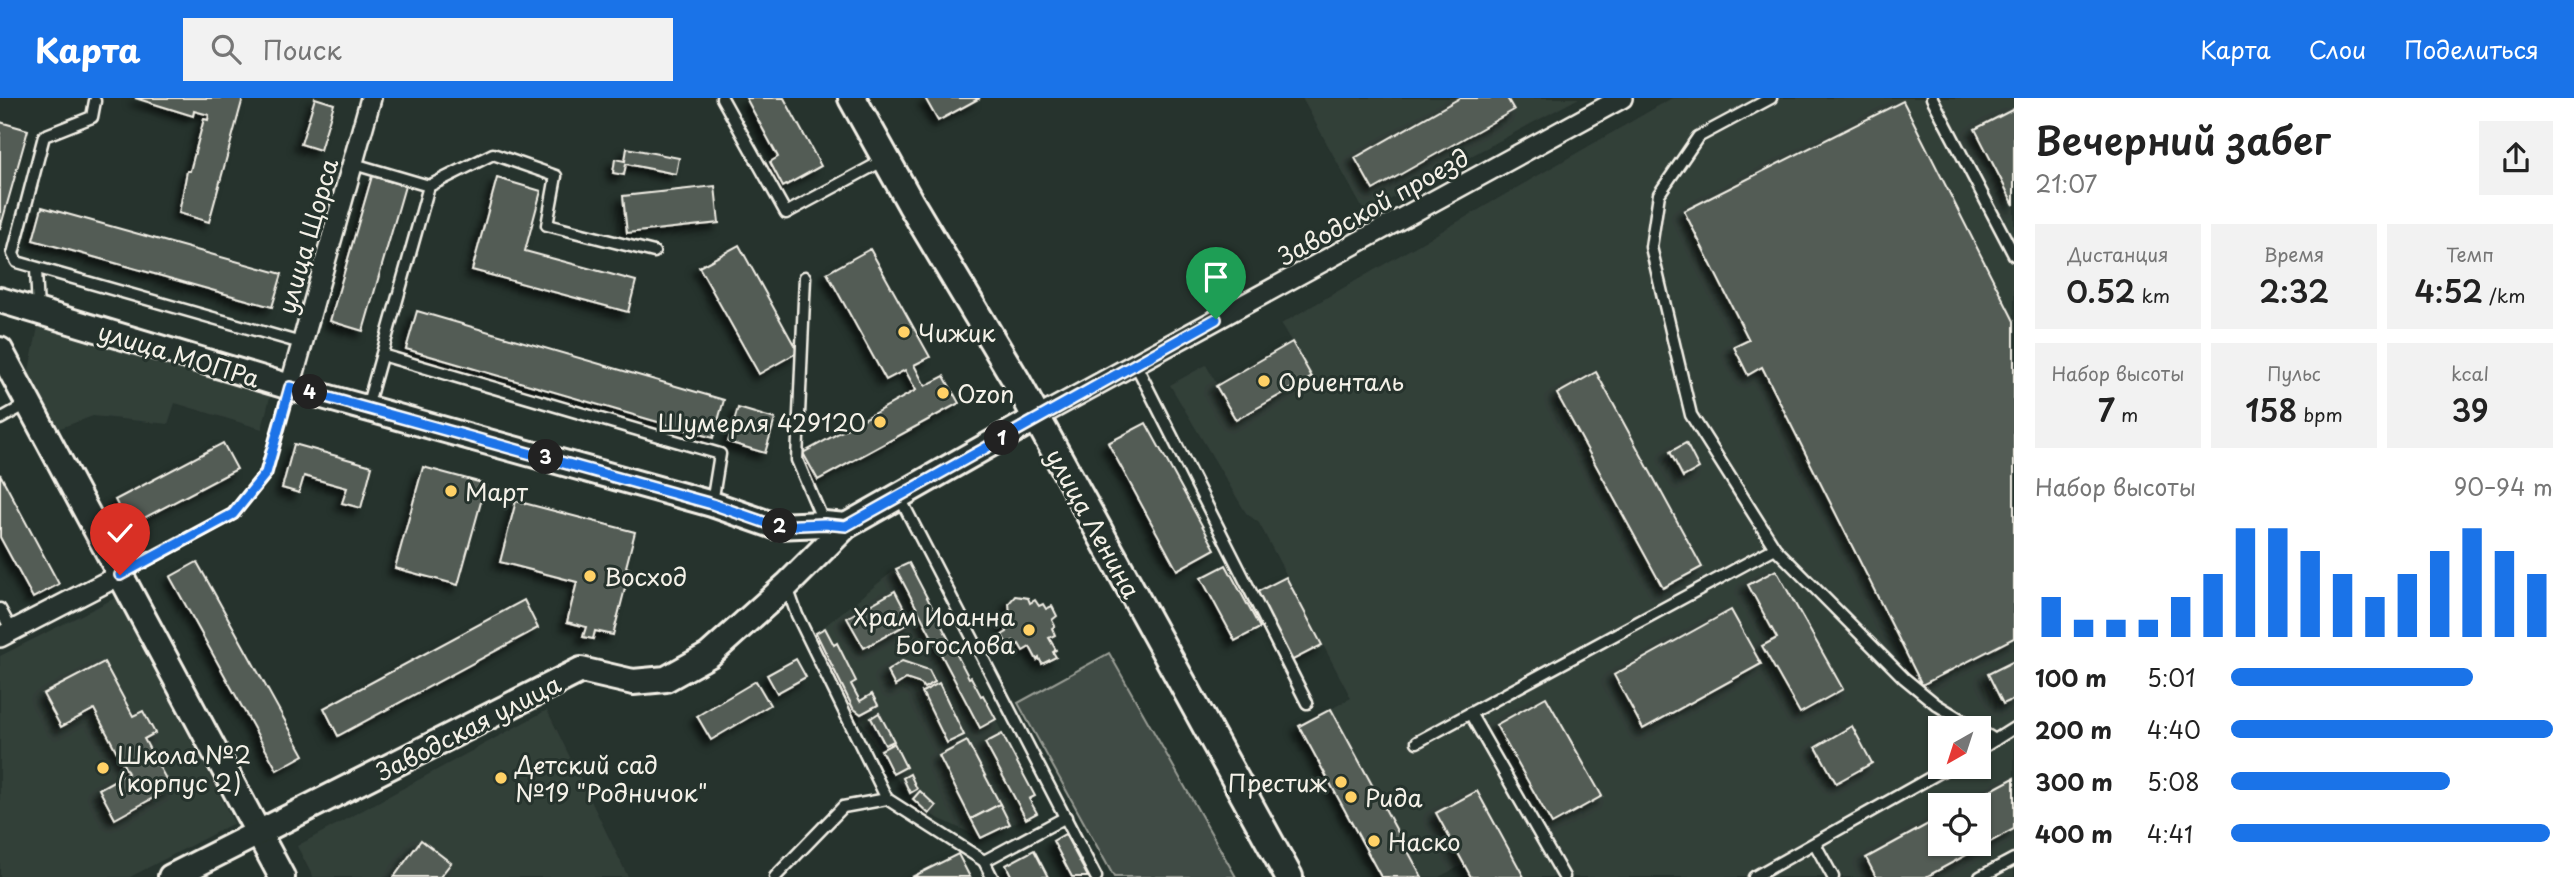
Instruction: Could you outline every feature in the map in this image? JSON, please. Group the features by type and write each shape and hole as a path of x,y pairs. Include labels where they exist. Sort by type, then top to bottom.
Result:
{"main road":[{"name":"улица Ленина","path":"852,98 1036,418 1289,877"}],"street":[{"name":"улица Щорса","path":"290,387 371,98"},
{"name":"Заводской проезд","path":"1036,418 1622,98"},
{"name":"улица МОПРа","path":"0,300 290,387 712,504 775,526 835,525"},
{"path":"0,350 120,575 186,707 282,877"},
{"name":"Заводская улица","path":"171,877 581,670 633,682 666,679 709,655 787,585 835,525 899,496 1036,418"},
{"path":"6,634 120,575"}],"lane":[{"path":"82,98 95,100 92,117 44,136 13,254 17,262 301,343"},
{"path":"722,98 786,213 887,159"},
{"path":"1771,98 1698,136 1659,194 1651,247 1691,415 1774,548 1904,678 1955,716"},
{"path":"1932,98 2014,255"},
{"path":"354,164 429,186 493,154 556,176 547,225 654,252"},
{"path":"367,407 429,186"},
{"path":"36,269 38,311"},
{"path":"805,277 797,460 835,525"},
{"path":"382,355 720,454 712,504"},
{"path":"1135,363 1307,703"},
{"path":"120,575 233,514 266,473 290,387"},
{"path":"0,419 28,403"},
{"path":"899,496 1096,877"},
{"path":"1417,742 1774,548"},
{"path":"787,585 797,615 887,799 984,861 992,877"},
{"path":"0,609 6,634"},
{"path":"1470,713 1564,877"},
{"path":"1992,742 2014,728"},
{"path":"1754,877 1928,779"},
{"path":"775,877 843,807 887,799"},
{"path":"984,861 1066,817"},
{"path":"1815,844 1833,877"},
{"path":"1980,877 2014,859"}],"shaded area":[{"path":"1302,98 1579,98 1365,213"},
{"path":"1672,98 2014,98 2014,877 1471,877 1464,864 1439,877 1422,877 1331,709 1351,698 1259,523 1246,513 1170,385 1206,365 1237,420 1312,377 1281,324"},
{"path":"39,322 271,393 262,429 175,403 168,424 93,416 52,431 27,380"},
{"path":"909,563 969,677 981,696 983,695 1035,796 1030,799 1037,813 981,838 929,814 913,799 893,774 853,708 816,633 896,569"},
{"name":"Школа №2 (корпус 2)","path":"117,597 234,823 130,877 0,877 0,656"},
{"path":"1109,653 1236,877 1114,877 1018,703"},
{"name":"Детский сад №19 \"Родничок\"","path":"547,710 628,877 313,877 297,846"}],"building":[{"path":"135,98 243,98 209,222 179,213 187,171 190,171 204,119 208,120 209,115 194,111 193,116"},
{"path":"315,98 334,104 320,150 301,144"},
{"path":"746,98 784,98 821,166 783,187 770,162 778,157"},
{"path":"925,98 980,98 938,121"},
{"path":"1460,98 1507,98 1514,110 1373,190 1355,158"},
{"path":"1903,101 2014,321 2014,638 1922,685 1762,367 1748,375 1734,347 1749,340 1684,211"},
{"path":"2014,109 2014,205 1975,129"},
{"path":"0,122 28,130 0,229"},
{"path":"627,148 679,158 676,174 626,164 624,175 613,173 615,159 625,161"},
{"path":"372,176 405,186 363,331 330,321"},
{"path":"497,178 541,191 525,251 636,281 628,312 472,270"},
{"path":"715,186 719,223 627,233 623,196"},
{"path":"42,207 282,274 272,307 33,240"},
{"path":"739,245 798,352 759,374 699,267"},
{"path":"870,249 930,357 914,365 925,386 944,376 959,403 818,480 803,453 916,390 905,370 886,380 827,273"},
{"path":"417,311 724,400 713,438 406,349"},
{"name":"Ориенталь","path":"1292,342 1312,377 1236,420 1216,386"},
{"path":"1596,372 1702,567 1663,588 1557,394"},
{"path":"738,408 775,419 765,453 728,442"},
{"path":"1146,423 1215,549 1177,570 1108,443"},
{"path":"223,443 237,469 129,526 115,500"},
{"path":"1686,443 1699,468 1683,477 1670,452"},
{"path":"294,444 372,466 361,508 342,503 347,488 304,476 299,493 282,488"},
{"path":"423,467 486,484 458,585 395,568"},
{"path":"0,474 59,584 33,598 0,537"},
{"name":"Восход","path":"516,501 635,532 626,567 630,569 613,635 595,631 593,639 583,637 586,627 567,622 577,582 500,562"},
{"path":"197,562 304,755 277,770 170,577"},
{"path":"909,563 969,678 971,677 981,696 983,695 996,719 980,728 896,569"},
{"path":"1226,565 1260,628 1235,641 1201,578"},
{"path":"1776,570 1843,689 1800,713 1762,646 1777,638 1748,585"},
{"path":"1286,577 1322,645 1291,661 1255,593"},
{"path":"895,591 911,622 864,648 847,618"},
{"name":"Храм Иоанна Богослова","path":"1015,596 1028,598 1030,603 1035,600 1039,606 1043,604 1046,609 1052,606 1057,616 1052,620 1055,635 1049,638 1056,650 1053,652 1056,657 1042,664 1030,647 1023,651 1019,644 1015,646 1013,641 1007,644 1002,635 1007,632 1003,617 1010,614 1009,603"},
{"path":"524,600 538,628 338,736 324,708"},
{"path":"1731,610 1761,664 1643,729 1614,675"},
{"path":"825,628 834,645 837,643 856,681 851,684 860,701 872,694 878,705 861,714 853,708 816,633"},
{"path":"796,659 806,677 777,693 767,675"},
{"path":"902,661 929,670 935,682 924,688 921,684 906,679 895,686 887,671"},
{"path":"2014,661 2014,699 2003,704 1988,674"},
{"path":"104,662 133,716 143,711 155,733 144,739 171,788 115,819 99,789 128,773 94,709 61,727 43,694"},
{"path":"756,681 770,705 711,740 697,716"},
{"path":"939,683 964,735 947,743 922,692"},
{"path":"1546,697 1602,796 1552,824 1496,725"},
{"path":"1331,709 1422,877 1381,877 1299,726"},
{"path":"879,713 894,741 885,745 871,718"},
{"path":"1852,726 1872,763 1836,783 1816,747"},
{"path":"1002,734 1035,796 1029,799 1037,813 1026,819 985,743"},
{"path":"967,741 1000,804 971,819 939,756"},
{"path":"894,743 906,767 893,774 881,750"},
{"path":"910,774 917,789 910,793 903,778"},
{"path":"2014,778 2014,829 1991,842 1991,793 1986,793"},
{"path":"920,791 936,806 929,814 913,799"},
{"path":"1477,791 1524,877 1471,877 1436,813"},
{"path":"1000,804 1010,824 981,838 971,819"},
{"path":"1928,824 1928,856 1964,856 1926,877 1876,877 1866,858"},
{"path":"1065,834 1088,877 1072,877 1053,841"},
{"path":"421,840 451,863 440,877 394,877"},
{"path":"1034,850 1048,877 1012,877 1006,865"},
{"path":"958,854 970,877 912,877"}],"place":[{"name":"Чижик","path":"904,332"},
{"name":"Ориенталь","path":"1264,381"},
{"name":"Ozon","path":"943,393"},
{"name":"Шумерля 429120","path":"880,422"},
{"name":"Март","path":"451,491"},
{"name":"Восход","path":"590,576"},
{"name":"Храм Иоанна Богослова","path":"1029,630"},
{"name":"Школа №2 (корпус 2)","path":"103,768"},
{"name":"Детский сад №19 \"Родничок\"","path":"501,778"},
{"name":"Престиж","path":"1341,782"},
{"name":"Рида","path":"1351,797"},
{"name":"Наско","path":"1374,841"}],"route":[{"path":"120,575 233,514 266,473 290,387 712,504 775,526 846,526 1216,319"}]}
